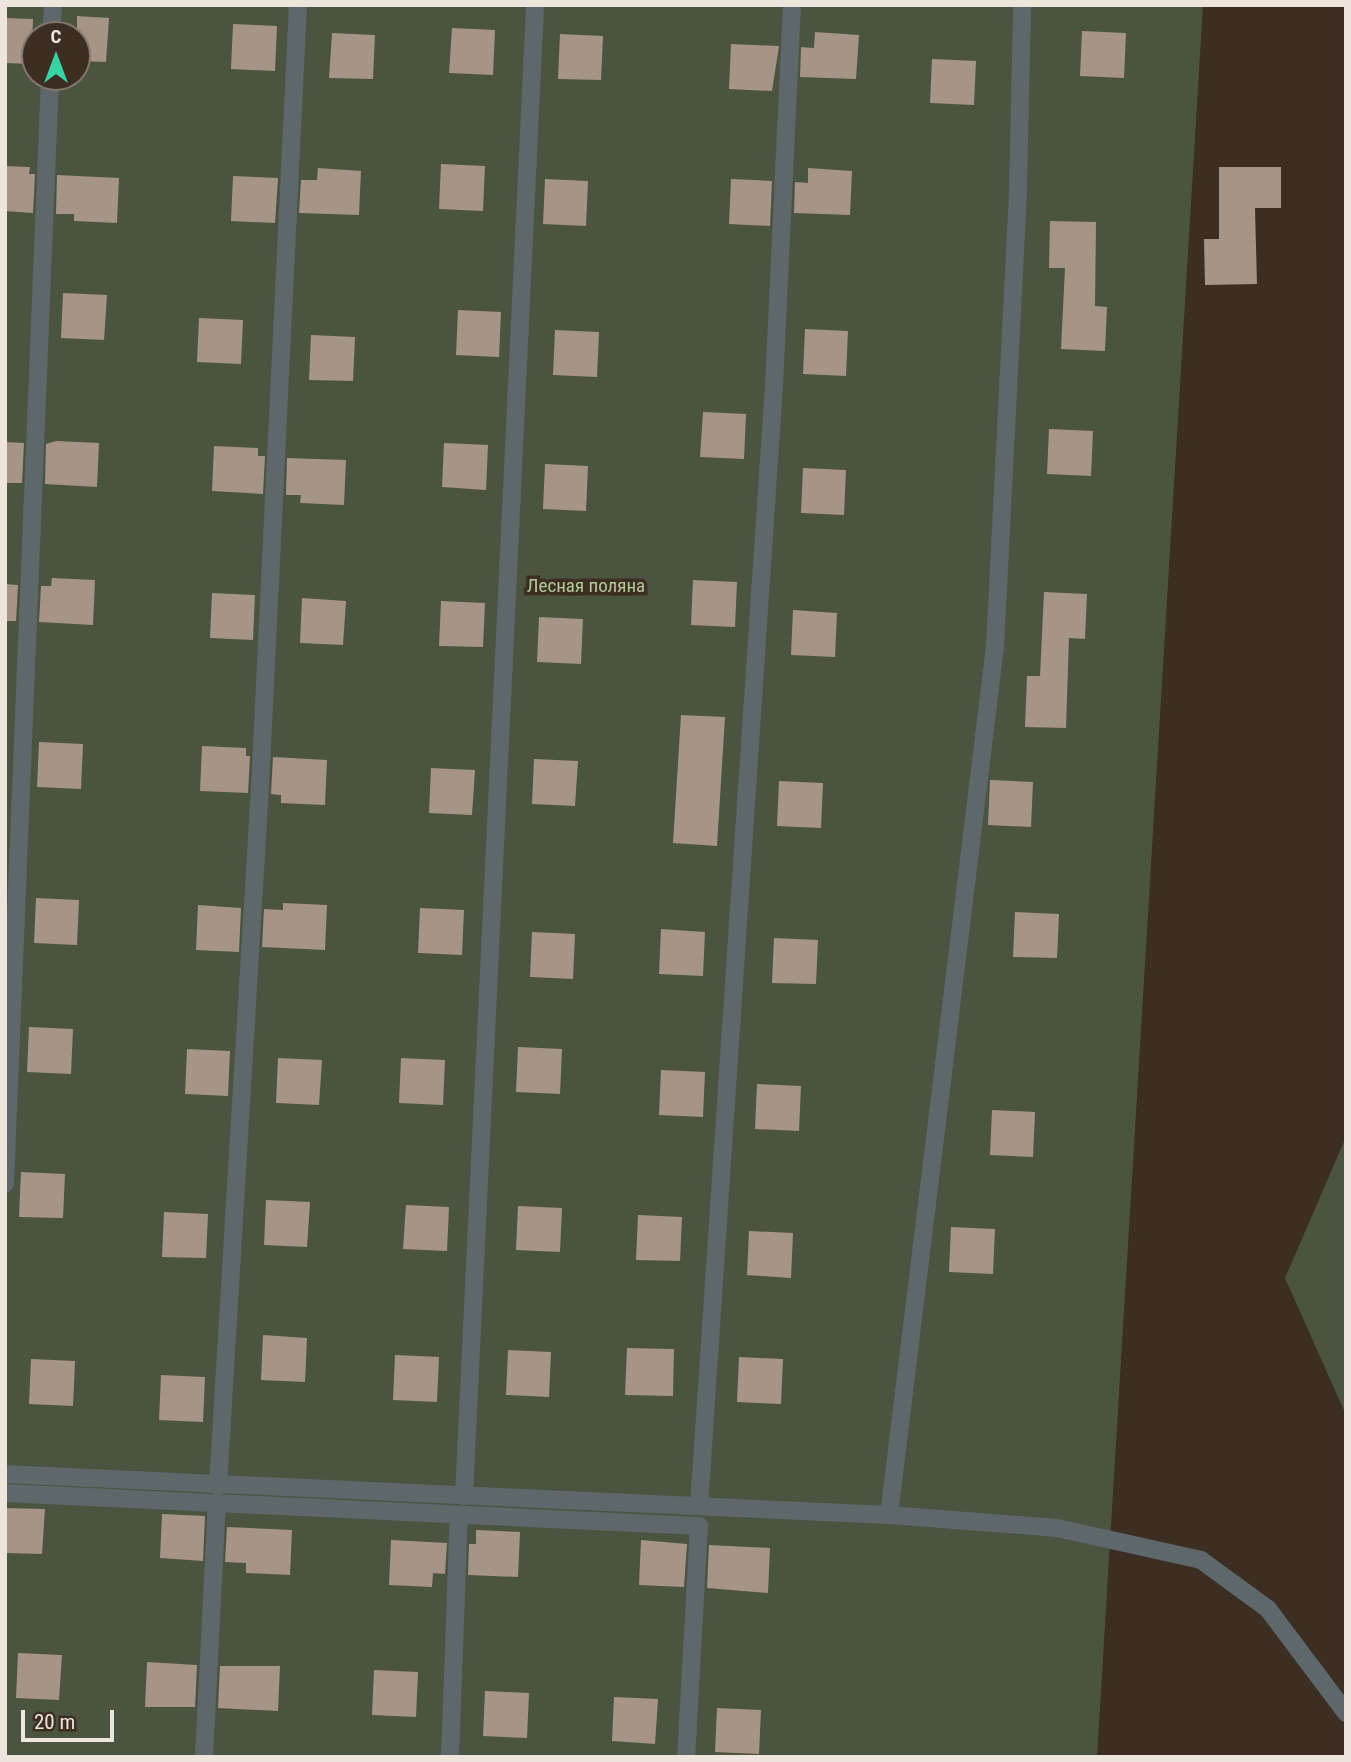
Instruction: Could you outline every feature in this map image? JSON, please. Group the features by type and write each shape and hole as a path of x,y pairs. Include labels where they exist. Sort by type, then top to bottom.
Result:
{"street":[{"path":"204,1757 217,1494 260,787 298,5"},
{"path":"464,1496 535,5"},
{"path":"699,1506 774,386 792,5"},
{"path":"889,1515 995,648 1018,188 1022,5"},
{"path":"5,1184 49,91"},
{"path":"5,1474 459,1515 699,1526 686,1757"},
{"path":"5,1493 464,1496 889,1515 1057,1528 1201,1560 1268,1609 1346,1713"},
{"path":"450,1757 459,1515"}],"green space":[{"name":"Лесная поляна","path":"5,5 1203,5 1097,1757 5,1757"},
{"path":"1346,1137 1346,1415 1285,1278"}],"building":[{"path":"77,16 109,18 106,62 91,61 91,21 77,21"},
{"path":"5,18 33,19 21,21 21,64 5,63"},
{"path":"233,24 277,26 275,71 231,69"},
{"path":"452,28 495,30 493,75 449,73"},
{"path":"1082,31 1126,33 1124,78 1080,76"},
{"path":"815,32 859,35 856,79 800,77 801,47 814,48"},
{"path":"332,33 375,35 373,79 329,78"},
{"path":"560,34 603,36 601,80 558,79"},
{"path":"731,44 779,46 772,91 729,89"},
{"path":"932,59 976,61 974,105 930,103"},
{"path":"441,164 485,166 483,211 439,209"},
{"path":"5,166 30,167 29,174 35,174 33,213 5,211"},
{"path":"1219,167 1281,167 1281,208 1255,208 1257,284 1205,285 1204,239 1219,239"},
{"path":"318,168 361,171 359,215 299,213 301,180 317,180"},
{"path":"808,168 852,171 850,215 794,213 795,182 808,183"},
{"path":"57,175 119,178 117,223 74,221 74,214 56,214"},
{"path":"233,176 278,178 275,223 231,221"},
{"path":"545,179 588,181 586,226 543,224"},
{"path":"731,179 772,181 770,226 729,224"},
{"path":"1050,221 1096,222 1095,306 1107,307 1105,351 1061,349 1065,268 1049,268"},
{"path":"63,293 107,295 104,340 61,338"},
{"path":"458,310 501,312 499,357 456,355"},
{"path":"199,318 243,320 241,364 197,362"},
{"path":"805,329 848,331 846,376 803,374"},
{"path":"555,330 599,332 597,377 553,375"},
{"path":"311,335 355,337 353,381 309,380"},
{"path":"703,412 746,414 744,459 700,457"},
{"path":"1049,429 1093,431 1091,476 1047,474"},
{"path":"56,441 99,443 97,487 45,484 46,444"},
{"path":"5,442 24,443 22,483 5,483"},
{"path":"444,443 488,445 486,490 442,487"},
{"path":"214,446 258,448 258,456 265,456 263,494 212,491"},
{"path":"287,458 346,460 344,505 300,503 301,495 286,495"},
{"path":"545,464 588,466 586,511 543,509"},
{"path":"803,468 846,470 844,515 801,513"},
{"path":"52,578 95,580 93,625 39,622 41,586 51,586"},
{"path":"693,580 737,582 735,627 691,625"},
{"path":"5,584 18,585 16,621 5,621"},
{"path":"1044,592 1087,594 1085,639 1069,638 1066,728 1025,727 1027,676 1040,676"},
{"path":"212,593 255,595 253,640 210,638"},
{"path":"302,598 346,601 343,645 300,643"},
{"path":"441,601 485,603 483,647 439,646"},
{"path":"793,610 837,613 835,657 791,655"},
{"path":"539,617 583,619 581,664 537,662"},
{"path":"681,715 725,717 717,846 673,843"},
{"path":"39,742 83,744 81,789 37,787"},
{"path":"202,746 246,748 246,756 250,756 248,793 200,791"},
{"path":"273,757 327,760 325,805 281,803 281,795 271,794"},
{"path":"534,759 578,761 575,806 532,804"},
{"path":"431,768 475,770 472,815 429,813"},
{"path":"990,780 1033,782 1031,827 988,825"},
{"path":"779,781 823,783 821,828 777,826"},
{"path":"36,898 79,900 77,945 34,943"},
{"path":"283,903 327,905 325,950 262,947 264,909 283,910"},
{"path":"198,905 241,908 239,952 196,950"},
{"path":"420,908 464,910 462,955 418,953"},
{"path":"1015,912 1059,914 1057,958 1013,957"},
{"path":"661,929 705,932 703,976 659,974"},
{"path":"532,932 575,934 573,979 530,977"},
{"path":"774,938 818,940 816,984 772,983"},
{"path":"29,1027 73,1029 71,1074 27,1072"},
{"path":"518,1047 562,1049 560,1094 516,1092"},
{"path":"187,1049 230,1051 228,1096 185,1094"},
{"path":"278,1058 322,1060 319,1105 276,1103"},
{"path":"401,1058 445,1060 443,1105 399,1103"},
{"path":"661,1070 705,1072 703,1117 659,1115"},
{"path":"757,1084 801,1086 799,1131 755,1129"},
{"path":"992,1110 1035,1112 1033,1157 990,1155"},
{"path":"21,1172 65,1174 63,1218 19,1217"},
{"path":"266,1200 310,1202 307,1247 264,1245"},
{"path":"406,1205 449,1207 447,1251 403,1249"},
{"path":"518,1206 562,1208 560,1252 516,1250"},
{"path":"164,1212 208,1214 206,1258 162,1257"},
{"path":"638,1215 682,1217 680,1261 636,1260"},
{"path":"951,1227 995,1229 993,1274 949,1272"},
{"path":"749,1231 793,1233 791,1278 747,1275"},
{"path":"263,1335 307,1338 305,1382 261,1380"},
{"path":"627,1348 674,1349 673,1396 625,1395"},
{"path":"508,1350 551,1352 549,1397 506,1395"},
{"path":"395,1355 439,1357 437,1402 393,1400"},
{"path":"739,1357 783,1359 781,1404 737,1402"},
{"path":"31,1359 75,1361 73,1406 29,1404"},
{"path":"161,1375 205,1377 203,1422 159,1420"},
{"path":"5,1508 45,1509 42,1554 5,1553"},
{"path":"162,1514 205,1516 203,1561 160,1558"},
{"path":"227,1527 292,1530 290,1575 246,1573 246,1563 225,1562"},
{"path":"476,1530 520,1532 518,1577 468,1575 469,1544 476,1544"},
{"path":"391,1540 447,1543 445,1574 433,1573 432,1587 389,1585"},
{"path":"641,1540 687,1544 684,1587 639,1585"},
{"path":"709,1545 770,1548 768,1593 707,1588"},
{"path":"18,1653 62,1655 59,1700 16,1698"},
{"path":"147,1662 197,1665 195,1707 145,1707"},
{"path":"220,1666 280,1666 278,1711 218,1708"},
{"path":"374,1670 418,1672 416,1717 372,1715"},
{"path":"485,1691 529,1693 527,1738 483,1736"},
{"path":"614,1697 658,1699 655,1744 612,1741"},
{"path":"717,1708 761,1710 759,1754 715,1752"}]}
